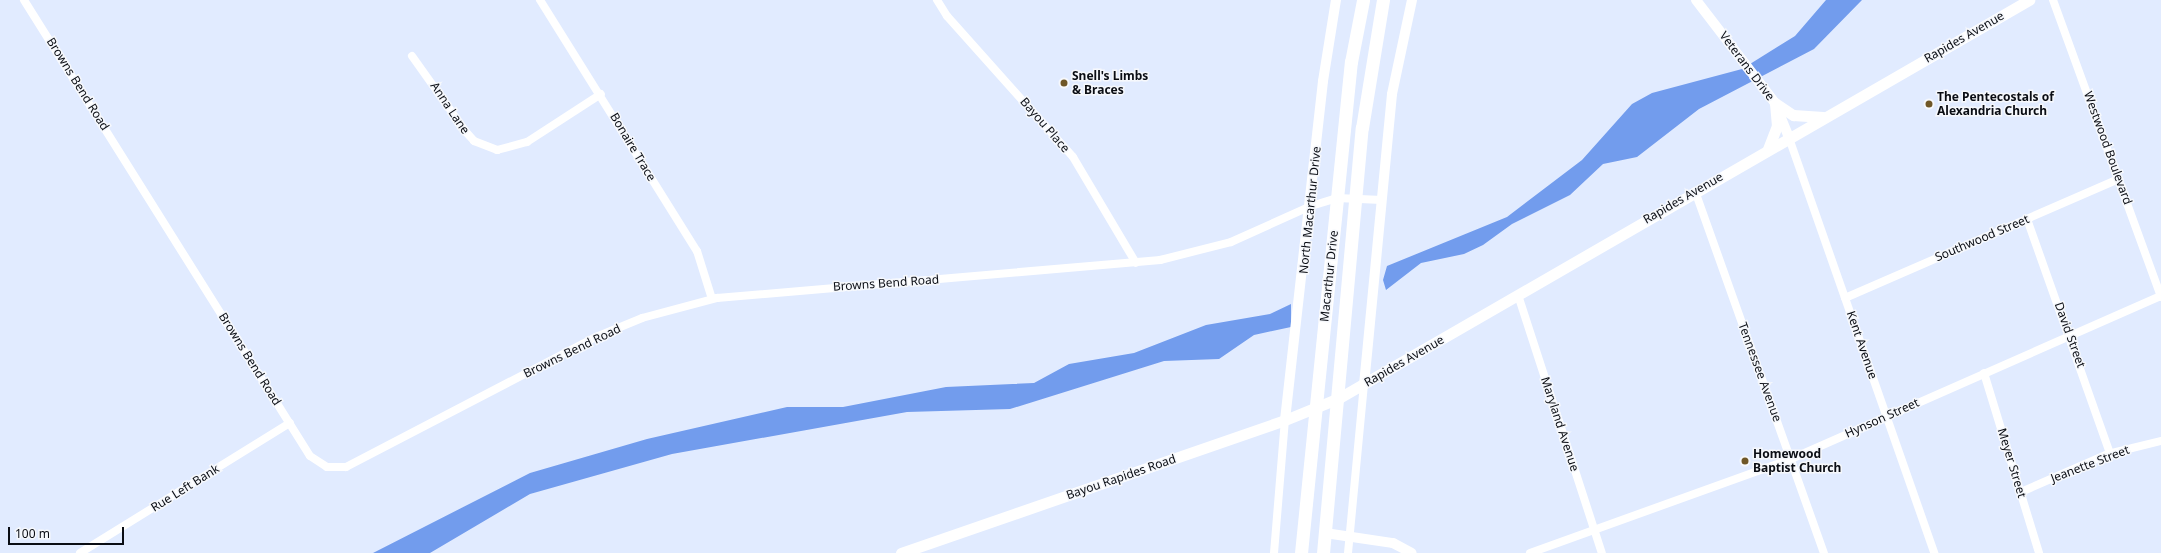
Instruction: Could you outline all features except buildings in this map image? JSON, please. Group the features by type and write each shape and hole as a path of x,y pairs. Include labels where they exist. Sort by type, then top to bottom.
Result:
{"highway":[{"name":"Macarthur Drive","path":"1301,553 1351,62 1363,0"},
{"name":"Macarthur Drive","path":"1323,553 1370,70 1383,0"},
{"path":"1303,531 1325,533"}],"main road":[{"name":"Rapides Avenue","path":"1339,398 1364,385 1823,117 2029,0"},
{"path":"1773,100 1793,115 1823,117"},
{"path":"1768,149 1777,126 1773,100"},
{"name":"Bayou Rapides Road","path":"906,552 1285,420 1339,398"}],"street":[{"name":"Browns Bend Road","path":"24,0 310,456 328,467 346,467 596,337 642,318 712,299 737,294 1136,263 1231,242 1311,206 1337,198 1357,197 1382,200"},
{"name":"Bonaire Trace","path":"540,0 601,94 697,251 712,299"},
{"name":"Bayou Place","path":"937,0 947,16 1073,157 1136,263"},
{"name":"North Macarthur Drive","path":"1285,420 1311,206 1324,81 1336,0"},
{"path":"1348,553 1392,94 1412,0"},
{"name":"Veterans Drive","path":"1696,0 1773,100 1789,138"},
{"name":"Westwood Boulevard","path":"2053,0 2161,296"},
{"name":"Anna Lane","path":"412,56 474,141 498,150 527,142 601,94"},
{"name":"Kent Avenue","path":"1789,138 1934,553"},
{"name":"Southwood Street","path":"1845,298 2119,179"},
{"name":"Tennessee Avenue","path":"1695,191 1824,553"},
{"name":"David Street","path":"2027,219 2070,335 2110,453"},
{"name":"Maryland Avenue","path":"1518,295 1602,553"},
{"name":"Hynson Street","path":"1530,553 1791,459 2161,296"},
{"name":"Meyer Street","path":"1984,373 2039,553"},
{"path":"1274,553 1285,420"},
{"name":"Rue Left Bank","path":"80,553 290,423"},
{"name":"Jeanette Street","path":"2021,492 2110,453 2161,441"},
{"path":"1325,533 1393,543 1412,553"}],"water":[{"path":"1826,0 1862,0 1814,49 1699,109 1637,157 1603,164 1570,195 1512,224 1483,245 1464,254 1421,263 1386,290 1383,280 1387,266 1507,217 1582,160 1632,104 1652,93 1742,69 1795,36"},
{"path":"1291,304 1291,327 1254,335 1219,359 1164,361 1010,409 907,412 672,454 530,494 430,553 373,553 530,473 647,439 787,407 843,407 946,387 1034,383 1069,364 1134,353 1206,325 1270,314"}],"place":[{"name":"Snell's Limbs & Braces","path":"1064,83"},
{"name":"The Pentecostals of Alexandria Church","path":"1929,104"},
{"name":"Homewood Baptist Church","path":"1745,461"}]}
